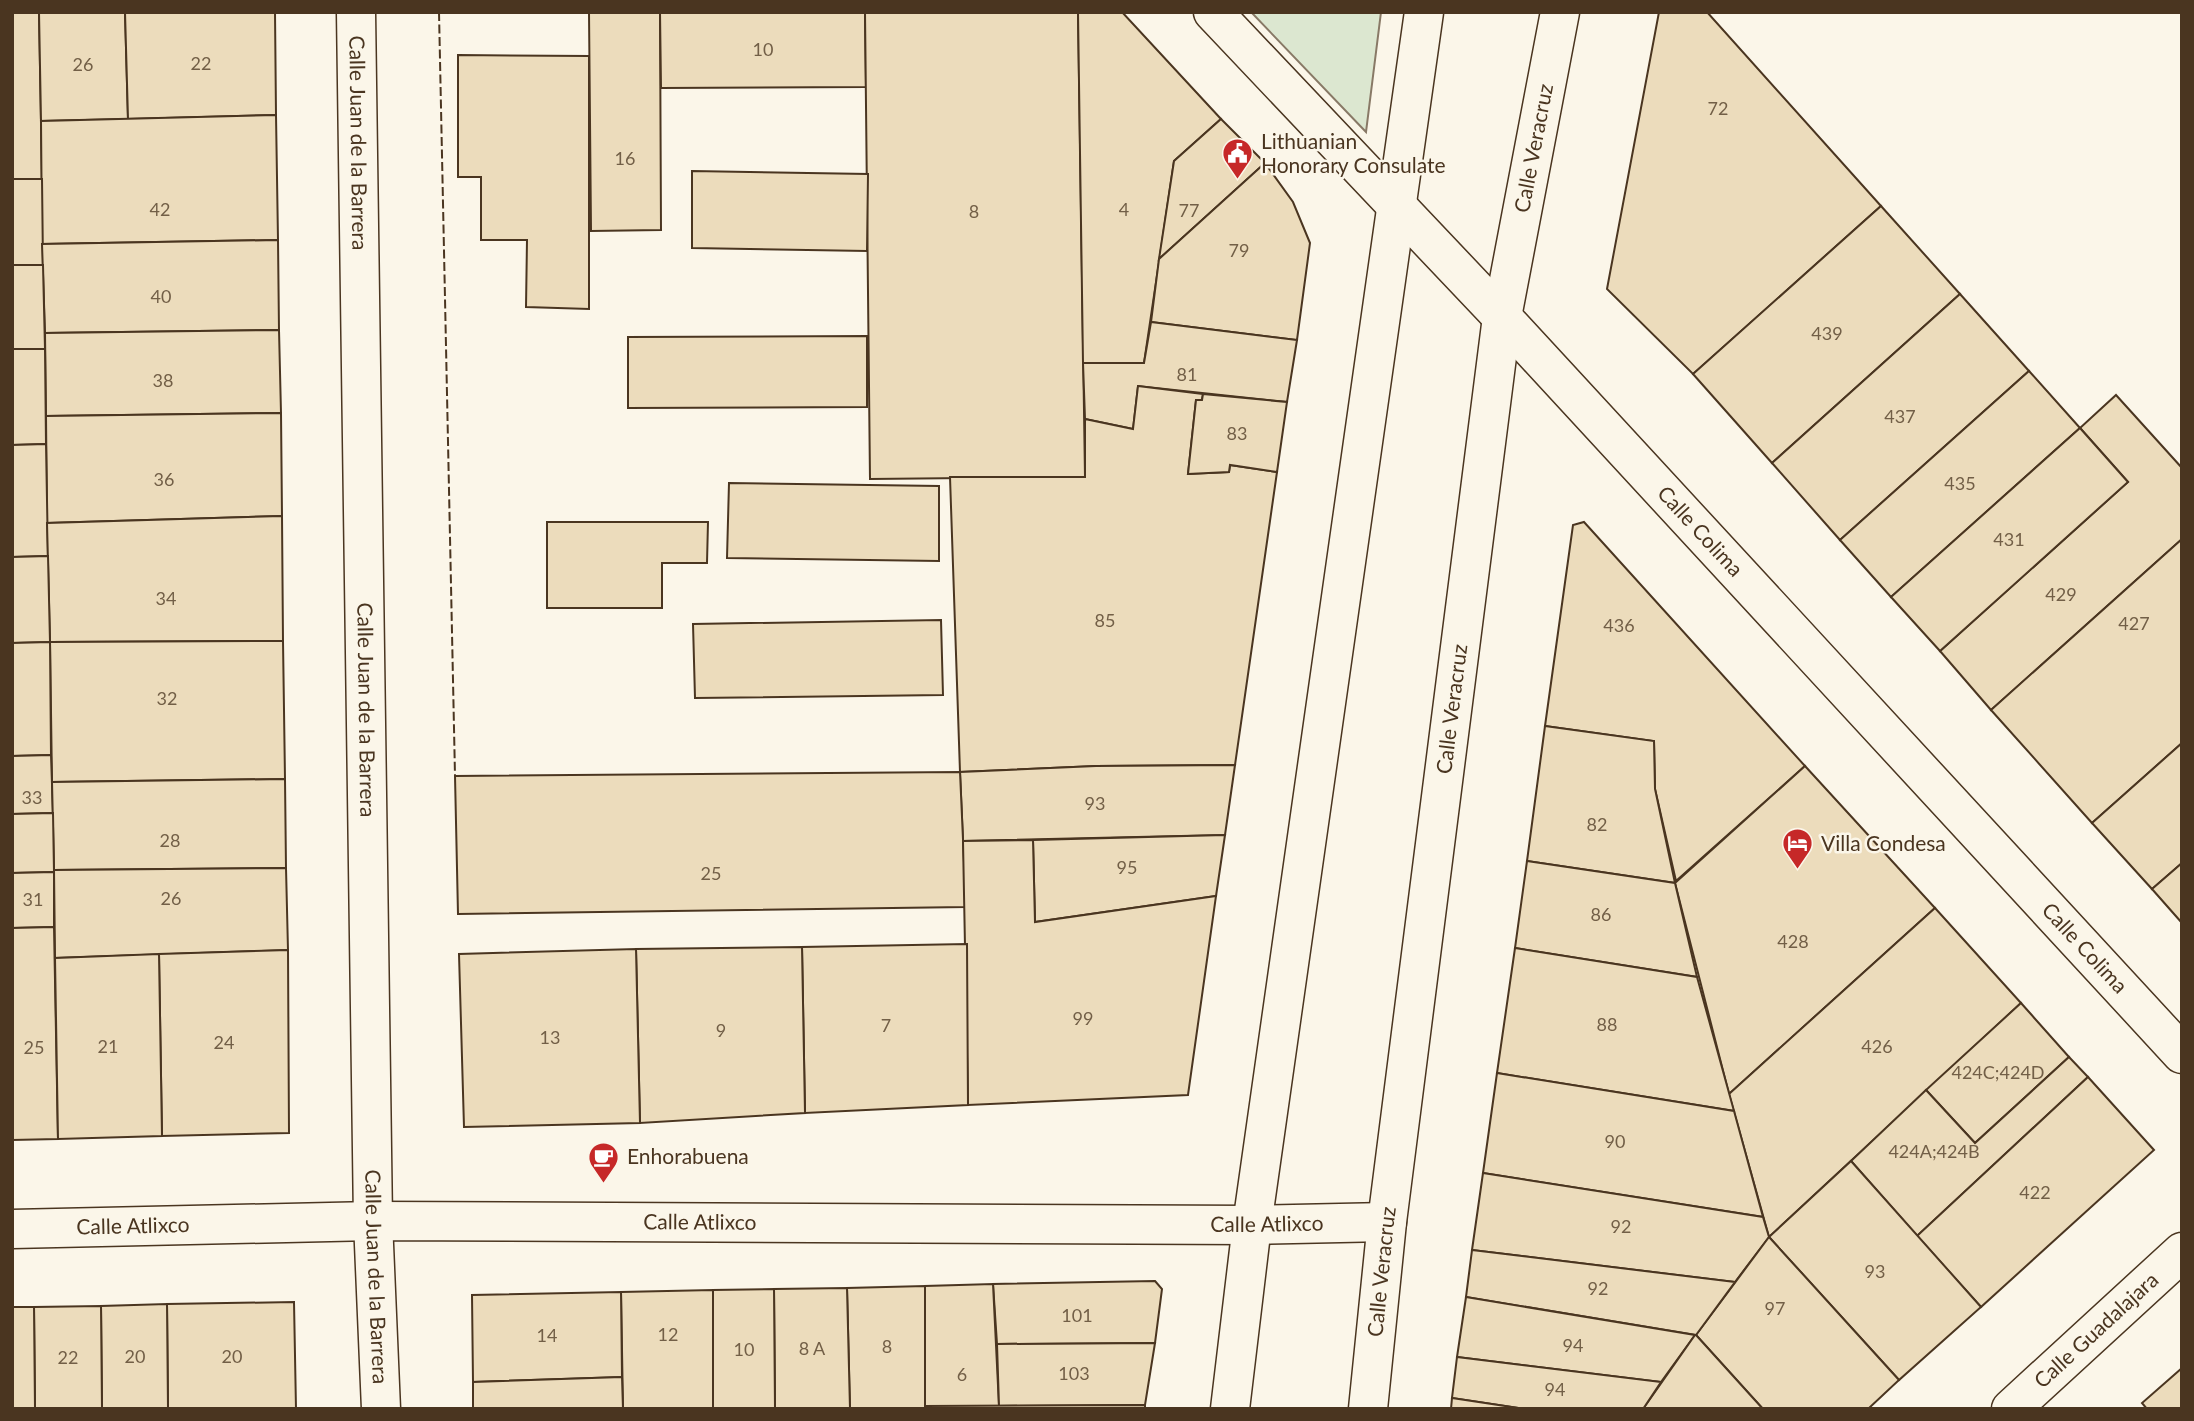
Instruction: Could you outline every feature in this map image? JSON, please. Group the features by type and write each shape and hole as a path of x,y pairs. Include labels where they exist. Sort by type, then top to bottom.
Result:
{"street":[{"name":"Calle Juan de la Barrera","path":"356,12 373,1221 381,1409"},
{"name":"Calle Colima","path":"1213,12 1502,317 2182,1054"},
{"path":"1230,1409 1252,1225 1399,208 1424,12"},
{"name":"Calle Veracruz","path":"1368,1409 1387,1222 1502,317 1560,12"},
{"name":"Calle Atlixco","path":"12,1229 373,1221 1252,1225 1387,1222"},
{"name":"Calle Guadalajara","path":"2011,1409 2182,1252"}],"green space":[{"path":"1251,12 1381,12 1366,132"}],"building":[{"path":"12,12 39,12 42,179 12,179"},
{"path":"39,12 125,12 128,119 41,121"},
{"path":"125,12 275,12 276,115 128,119"},
{"path":"589,12 660,12 661,230 591,231"},
{"path":"660,12 865,12 866,87 661,88"},
{"path":"865,12 1078,12 1085,477 870,479"},
{"path":"1078,12 1122,12 1221,119 1174,161 1144,363 1083,363"},
{"path":"1659,12 1707,12 1881,206 1693,374 1607,289"},
{"path":"458,55 589,56 589,309 526,307 527,240 481,240 481,177 458,177"},
{"path":"276,115 278,240 42,244 41,121"},
{"path":"1221,119 1265,163 1159,259 1174,161"},
{"path":"1265,163 1293,202 1310,243 1297,340 1151,322 1159,259"},
{"path":"692,171 868,174 867,251 692,248"},
{"path":"12,179 42,179 43,265 12,265"},
{"path":"1881,206 1960,294 1772,463 1693,374"},
{"path":"278,240 279,330 45,333 42,244"},
{"path":"12,265 43,265 45,349 12,349"},
{"path":"1960,294 2029,371 1840,540 1772,463"},
{"path":"1151,322 1297,340 1287,402 1138,386 1133,429 1085,419 1083,363 1144,363"},
{"path":"279,330 281,413 46,416 45,333"},
{"path":"867,336 867,407 628,408 628,337"},
{"path":"12,349 45,349 46,444 12,445"},
{"path":"2029,371 2080,428 1891,597 1840,540"},
{"path":"1138,386 1203,394 1202,400 1196,400 1188,474 1229,472 1230,465 1277,472 1235,765 1096,766 960,772 950,477 1085,477 1085,419 1133,429"},
{"path":"1203,394 1287,402 1277,472 1230,465 1229,472 1188,474 1196,400 1202,400"},
{"path":"2116,395 2182,468 2182,539 1991,710 1940,651 2128,482 2080,428"},
{"path":"281,413 282,516 47,523 46,416"},
{"path":"2080,428 2128,482 1940,651 1891,597"},
{"path":"46,444 48,556 12,557 12,445"},
{"path":"729,483 939,486 939,561 727,558"},
{"path":"282,516 283,641 50,642 47,523"},
{"path":"547,522 708,522 707,563 662,563 662,608 547,608"},
{"path":"1584,522 1805,766 1676,881 1655,789 1654,741 1545,726 1573,525"},
{"path":"2182,539 2182,743 2092,823 1991,710"},
{"path":"48,556 50,642 12,643 12,557"},
{"path":"941,620 943,695 695,698 693,624"},
{"path":"283,641 285,779 52,782 50,642"},
{"path":"50,642 51,755 12,756 12,643"},
{"path":"1545,726 1654,741 1655,789 1675,883 1527,861"},
{"path":"2182,743 2182,863 2152,889 2092,823"},
{"path":"51,755 53,813 12,814 12,756"},
{"path":"1235,765 1225,835 963,841 960,772 1096,766"},
{"path":"1805,766 1935,908 1729,1094 1675,883"},
{"path":"960,772 966,907 458,914 455,776"},
{"path":"285,779 286,868 54,870 52,782"},
{"path":"53,813 54,872 12,873 12,814"},
{"path":"1225,835 1216,896 1035,922 1033,840"},
{"path":"1033,840 1035,922 1216,896 1188,1095 968,1105 963,841"},
{"path":"1527,861 1675,883 1697,977 1515,948"},
{"path":"2182,863 2182,923 2152,889"},
{"path":"286,868 288,950 55,958 54,870"},
{"path":"54,872 54,927 12,928 12,873"},
{"path":"1935,908 2021,1003 1769,1237 1729,1094"},
{"path":"54,927 58,1139 12,1140 12,928"},
{"path":"967,944 968,1105 805,1113 802,947"},
{"path":"802,947 805,1113 640,1123 636,949"},
{"path":"1515,948 1697,977 1734,1111 1497,1073"},
{"path":"636,949 640,1123 464,1127 459,954"},
{"path":"288,950 289,1133 162,1136 159,954"},
{"path":"159,954 162,1136 58,1139 55,958"},
{"path":"2021,1003 2069,1057 1975,1143 1926,1090"},
{"path":"2069,1057 2088,1077 1917,1236 1851,1161 1926,1090 1975,1143"},
{"path":"1497,1073 1734,1111 1763,1217 1483,1173"},
{"path":"2088,1077 2154,1150 1981,1307 1917,1236"},
{"path":"1851,1161 1981,1307 1899,1380 1769,1237"},
{"path":"1483,1173 1763,1217 1769,1237 1735,1282 1472,1250"},
{"path":"1769,1237 1899,1380 1868,1409 1763,1409 1696,1335"},
{"path":"1472,1250 1735,1282 1696,1335 1466,1297"},
{"path":"1155,1281 1162,1289 1155,1343 997,1344 993,1284"},
{"path":"993,1284 999,1406 925,1406 925,1286"},
{"path":"925,1286 925,1409 850,1409 847,1288"},
{"path":"847,1288 850,1409 775,1409 774,1289"},
{"path":"774,1289 775,1409 713,1409 713,1290"},
{"path":"713,1290 713,1409 623,1409 621,1292"},
{"path":"621,1292 622,1377 473,1382 472,1295"},
{"path":"1466,1297 1695,1335 1661,1382 1457,1357"},
{"path":"294,1302 296,1409 168,1409 167,1304"},
{"path":"167,1304 168,1409 102,1409 101,1306"},
{"path":"101,1306 102,1409 35,1409 34,1307"},
{"path":"12,1307 34,1307 35,1409 12,1409"},
{"path":"1696,1335 1763,1409 1643,1409"},
{"path":"1155,1343 1145,1405 999,1406 997,1344"},
{"path":"1457,1357 1661,1382 1643,1409 1525,1409 1452,1398"},
{"path":"2182,1368 2182,1409 2147,1409 2142,1403"},
{"path":"622,1377 623,1409 473,1409 473,1382"},
{"path":"1452,1398 1525,1409 1451,1409"},
{"path":"1145,1405 1145,1409 925,1409 925,1406"}],"fence":[{"path":"439,12 455,776"}],"place":[{"name":"Lithuanian Honorary Consulate","path":"1238,181"},
{"name":"Villa Condesa","path":"1798,871"},
{"name":"Enhorabuena","path":"604,1184"}]}
